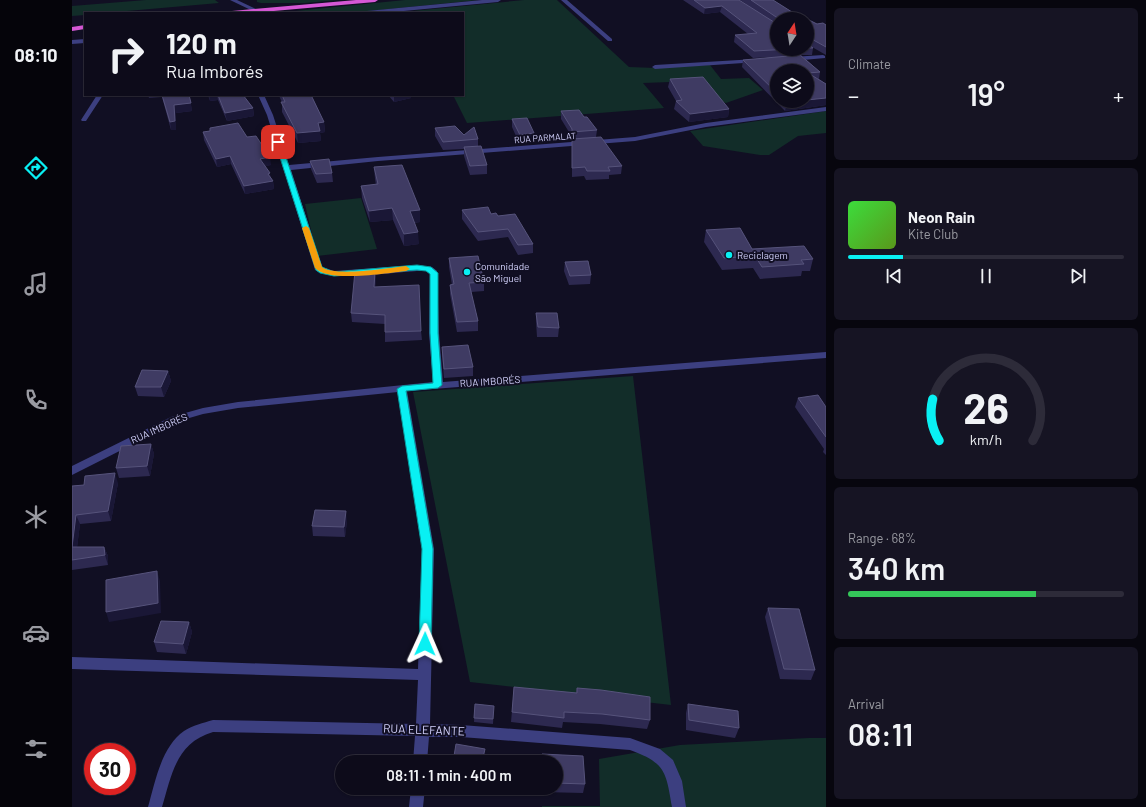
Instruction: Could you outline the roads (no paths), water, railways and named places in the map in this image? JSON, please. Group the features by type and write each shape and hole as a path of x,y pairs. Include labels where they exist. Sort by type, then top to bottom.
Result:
{"highway":[{"path":"244,12 375,0"}],"street":[{"path":"234,0 245,0"},
{"path":"234,0 257,11"},
{"path":"377,12 498,0"},
{"path":"564,0 610,40"},
{"path":"72,32 79,28"},
{"path":"72,42 84,41"},
{"path":"814,51 825,58"},
{"path":"785,60 825,58"},
{"path":"654,67 762,61"},
{"path":"84,120 99,96"},
{"path":"261,96 270,115 318,268 322,271 342,274 417,268 432,270 434,273 434,333 438,385"},
{"name":"RUA PARMALAT","path":"286,168 378,159 635,139 706,125 826,109"},
{"name":"RUA IMBORÉS","path":"72,471 175,419 203,411 238,405 438,385 826,355"},
{"path":"402,389 428,549 423,730 421,755"},
{"path":"72,663 424,675"},
{"name":"RUA ELEFANTE","path":"155,807 174,753 182,740 200,728 213,726 423,730 630,744 650,751 665,761 673,774 679,807"},
{"path":"416,807 417,795"}],"place":[{"name":"Reciclagem","path":"729,255"},
{"name":"Comunidade São Miguel","path":"467,272"}]}
